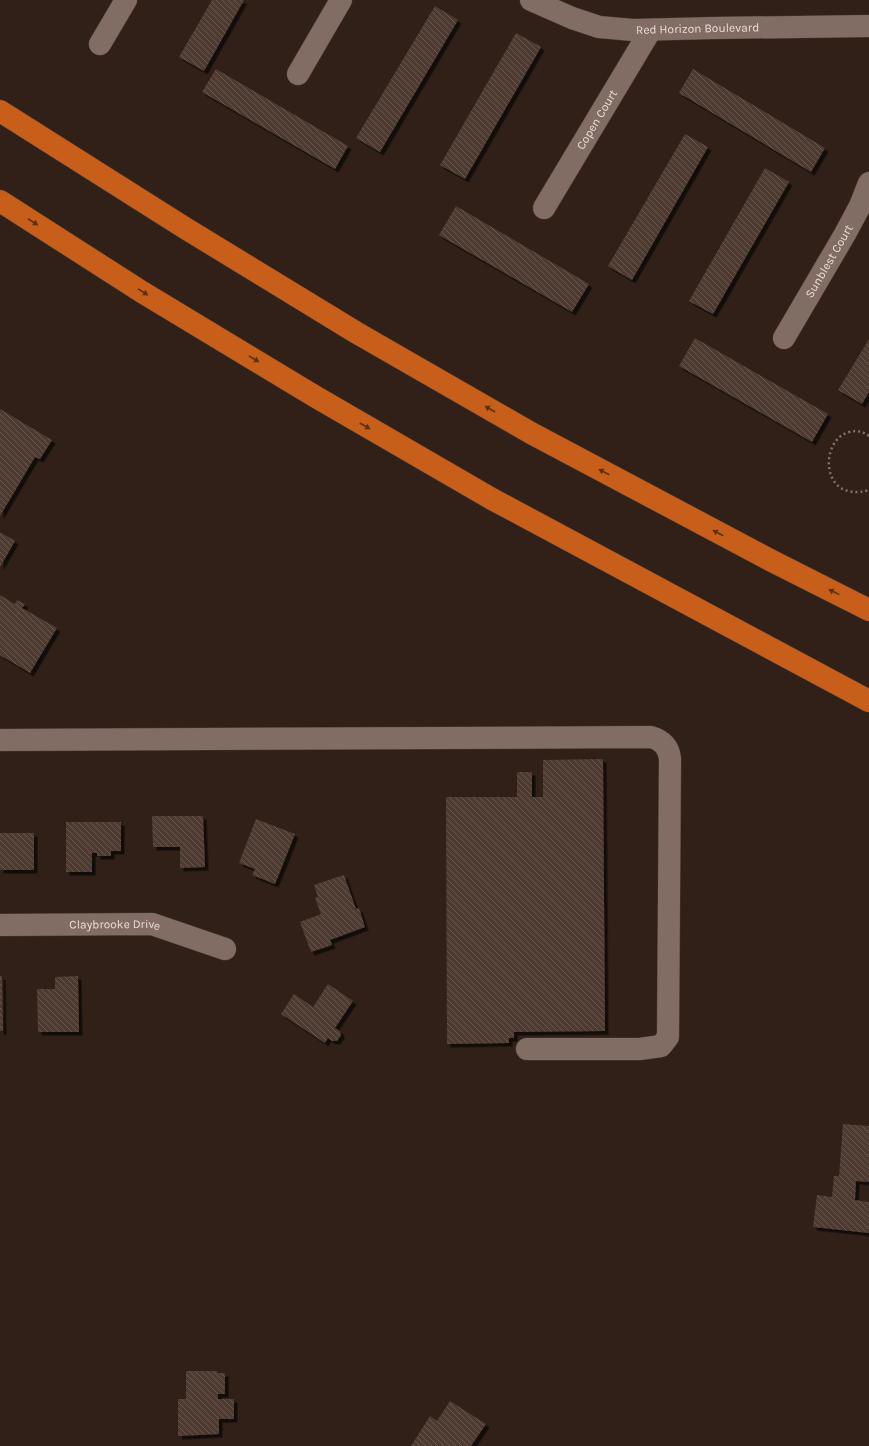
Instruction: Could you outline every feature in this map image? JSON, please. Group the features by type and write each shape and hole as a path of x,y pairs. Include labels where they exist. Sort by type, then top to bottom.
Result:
{"highway":[{"path":"0,111 185,228 344,325 531,433 766,558 869,610"},
{"path":"0,201 149,296 316,397 438,468 600,557 869,701"}],"street":[{"path":"100,44 126,0"},
{"path":"298,74 341,0"},
{"name":"Red Horizon Boulevard","path":"531,0 572,18 599,27 650,31 714,28 869,26"},
{"name":"Copen Court","path":"544,208 650,31"},
{"name":"Sunblest Court","path":"784,338 846,234 860,206 869,183"},
{"path":"0,740 657,738 666,747 670,759 668,1037 661,1046 640,1050 527,1050"},
{"name":"Claybrooke Drive","path":"0,925 152,924 225,949"}],"path":[{"path":"869,436 864,432 856,430 843,434 833,447 829,456 828,464 830,473 835,483 842,489 851,492 869,490"}],"building":[{"path":"212,0 244,0 204,71 179,57"},
{"path":"435,6 458,20 380,152 356,138"},
{"path":"516,33 541,47 465,179 440,165"},
{"path":"216,69 348,146 335,169 202,92"},
{"path":"693,69 825,148 811,172 679,93"},
{"path":"685,134 708,147 632,280 608,266"},
{"path":"765,168 789,182 713,314 689,301"},
{"path":"456,206 589,284 572,312 439,235"},
{"path":"695,338 828,414 812,442 679,366"},
{"path":"869,339 869,392 862,404 838,390"},
{"path":"0,409 52,440 40,459 35,457 0,516"},
{"path":"0,532 15,541 0,567"},
{"path":"0,595 15,604 17,600 25,604 22,608 57,628 30,673 0,655"},
{"path":"603,759 605,1031 514,1032 514,1038 509,1038 509,1043 447,1044 446,797 517,797 517,772 532,772 532,797 543,797 543,760"},
{"path":"152,816 203,816 205,867 180,868 180,847 153,847"},
{"path":"256,819 295,834 275,884 252,875 255,869 239,863"},
{"path":"66,822 121,822 121,851 111,851 111,856 97,856 97,853 92,853 92,872 66,872"},
{"path":"0,833 34,833 34,870 0,870"},
{"path":"344,875 356,909 359,908 365,927 330,940 332,945 311,952 300,922 321,914 315,898 318,897 314,885"},
{"path":"0,976 2,976 3,1031 0,1031"},
{"path":"78,976 79,1032 38,1032 37,989 55,989 55,977"},
{"path":"328,984 353,1001 335,1028 340,1031 341,1035 337,1041 332,1041 328,1038 325,1043 281,1014 294,994 313,1007"},
{"path":"843,1124 869,1126 869,1182 856,1181 855,1200 869,1202 869,1233 813,1227 817,1195 832,1197 834,1176 839,1176"},
{"path":"186,1371 217,1371 217,1373 225,1373 225,1394 218,1394 218,1399 234,1399 234,1419 219,1419 219,1434 178,1436 178,1399 186,1399"},
{"path":"450,1401 486,1424 471,1446 411,1446 430,1416 437,1421"}]}
